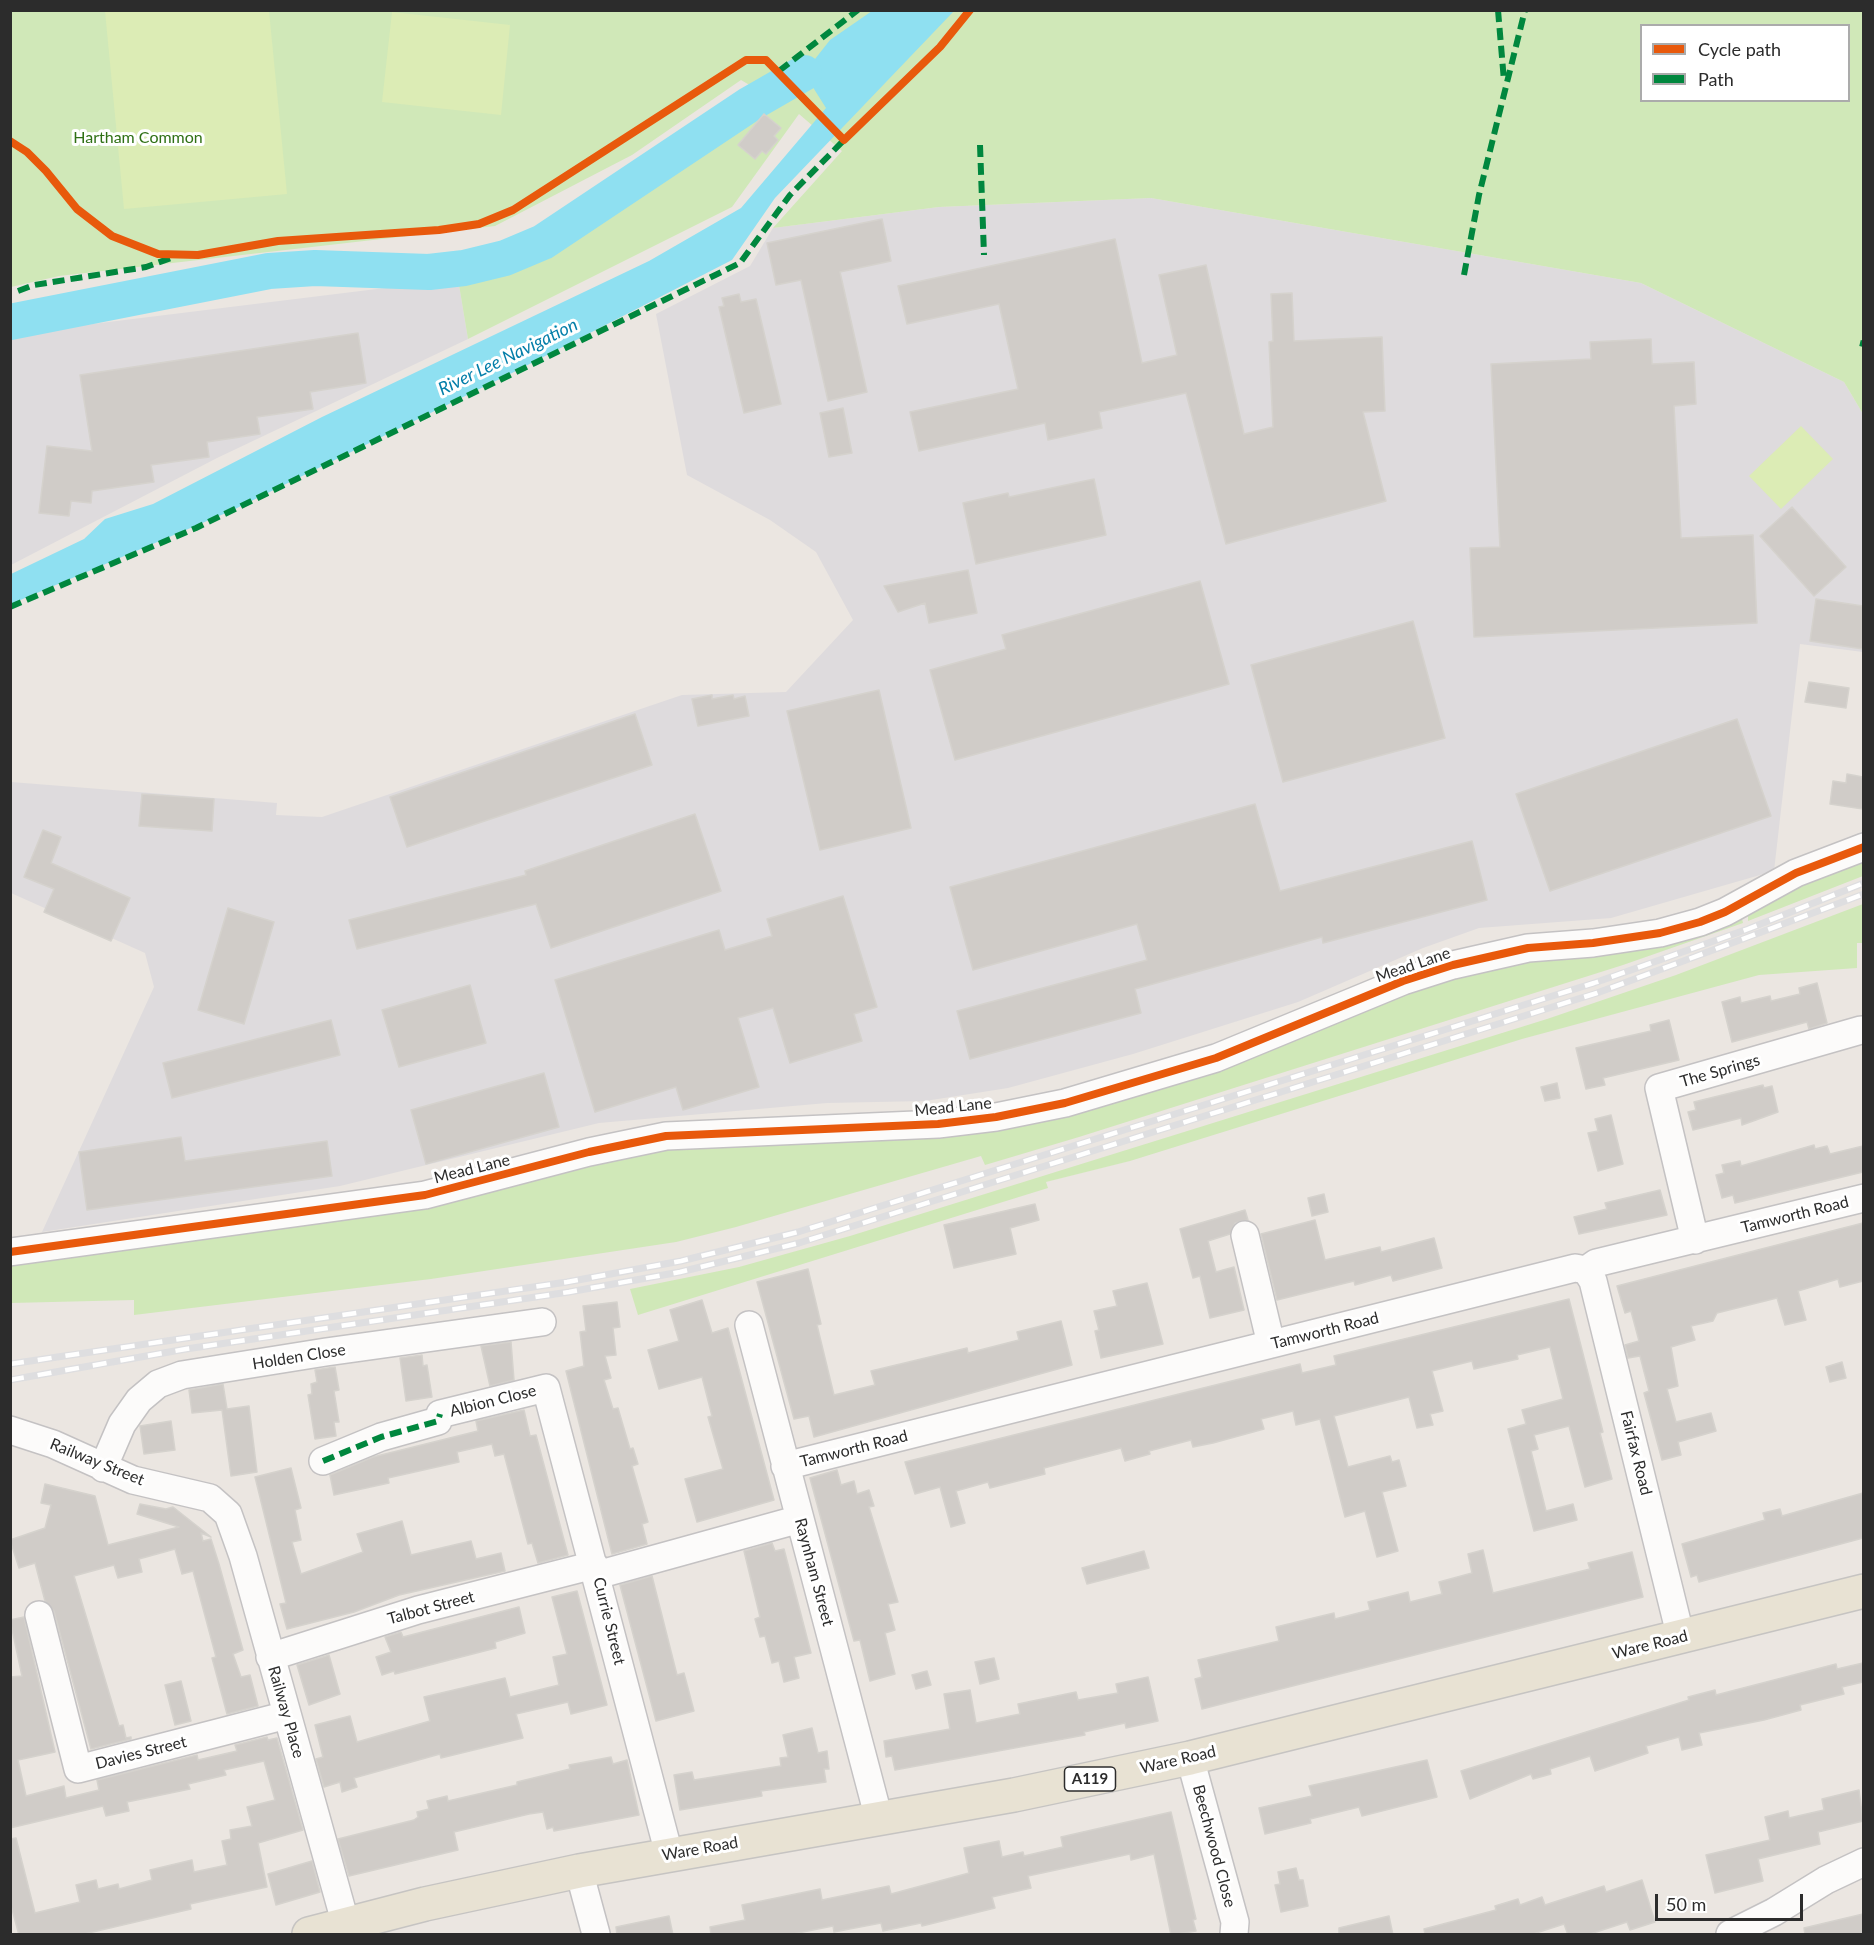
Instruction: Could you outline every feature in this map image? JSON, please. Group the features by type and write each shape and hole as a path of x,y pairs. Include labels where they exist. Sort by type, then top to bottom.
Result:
{"main road":[{"name":"Ware Road","path":"309,1935 425,1904 579,1871 879,1819 1190,1758 1863,1591"}],"street":[{"name":"Mead Lane","path":"10,1252 425,1195 601,1149 666,1136 938,1124 996,1117 1065,1103 1216,1058 1371,994 1453,965 1528,948 1593,943 1660,933 1700,922 1725,912 1796,873 1863,847"},
{"name":"The Springs","path":"1695,1240 1659,1088 1861,1029"},
{"name":"Tamworth Road","path":"785,1466 1575,1268 1586,1270 1596,1263 1863,1198"},
{"path":"1245,1235 1271,1344"},
{"name":"Fairfax Road","path":"1586,1270 1593,1281 1681,1638"},
{"name":"Holden Close","path":"103,1468 122,1424 139,1400 158,1384 182,1376 335,1350 542,1322"},
{"name":"Raynham Street","path":"749,1325 879,1819"},
{"name":"Albion Close","path":"322,1461 381,1437 438,1420 440,1414 546,1388"},
{"name":"Currie Street","path":"546,1388 596,1570 669,1854"},
{"name":"Railway Street","path":"10,1430 53,1444 133,1480 195,1493 219,1503"},
{"name":"Railway Place","path":"219,1503 228,1514 234,1529 345,1925"},
{"name":"Talbot Street","path":"270,1657 418,1610 596,1570 800,1519"},
{"name":"Davies Street","path":"39,1615 78,1769 287,1715"},
{"name":"Beechwood Close","path":"1190,1758 1235,1922 1234,1935"},
{"path":"1730,1935 1774,1912 1826,1880 1863,1862"},
{"path":"579,1871 596,1935"}],"shaded area":[{"path":"1151,198 1641,283 1844,382 1863,414 1863,652 1800,644 1774,871 1611,918 1479,928 1423,948 1298,1002 1133,1054 1008,1088 925,1101 827,1103 599,1123 340,1186 42,1232 154,987 145,953 11,893 11,782 277,803 276,815 322,817 682,695 786,692 853,620 816,552 770,520 687,475 656,314 750,266 773,228 939,207"},
{"path":"458,279 468,339 217,458 11,565 11,334"}],"green space":[{"name":"Hartham Common","path":"10,11 1863,11 1863,414 1844,382 1641,283 1151,198 939,207 773,228 842,151 799,114 732,207 468,339 458,279 498,273 553,248 627,202 745,118 775,100 741,80 632,155 495,226 59,276 11,287"},
{"name":"Hartham Common","path":"105,11 269,11 287,194 124,209"},
{"path":"392,12 510,25 501,115 382,102"},
{"path":"1801,426 1833,459 1781,509 1749,476"},
{"path":"1863,854 1863,876 1748,921 1748,910"},
{"path":"1863,904 1863,943 1857,943 1857,968 1759,975 1522,1039 1130,1161 1046,1182 1048,1188 638,1315 630,1289 739,1267 850,1236 1547,1019 1676,975"},
{"path":"1742,919 1743,923 1623,965 1079,1137 985,1165 981,1156 736,1227 676,1242 431,1279 134,1315 134,1300 11,1303 11,1263 645,1148 980,1128 1476,968 1661,945"}],"water":[{"name":"River Lee Navigation","path":"872,11 954,11 775,198 732,260 512,373 233,510 11,604 11,574 84,539 105,519 153,504 322,417 649,261 741,208 826,108 804,73 830,40"}],"building":[{"path":"764,114 781,128 774,136 778,140 766,154 762,151 755,159 738,145"},
{"path":"882,219 891,261 840,272 867,392 828,401 801,280 776,285 767,243"},
{"path":"1115,239 1142,363 1177,355 1159,275 1206,265 1244,434 1273,427 1269,342 1273,341 1271,294 1292,293 1294,341 1382,337 1385,411 1363,412 1386,501 1226,544 1186,393 1099,412 1102,428 1048,440 1045,423 919,451 910,412 1018,389 999,304 907,324 898,286"},
{"path":"739,294 741,302 756,299 781,404 744,413 719,307 724,306 722,298"},
{"path":"358,333 366,383 310,392 313,409 257,417 260,434 207,442 209,457 151,465 154,482 92,491 91,503 71,501 69,516 39,513 47,446 92,451 80,375"},
{"path":"1651,339 1652,364 1694,362 1696,404 1674,406 1681,538 1753,535 1757,623 1474,637 1470,548 1500,547 1491,364 1591,359 1590,342"},
{"path":"843,408 852,453 829,457 820,413"},
{"path":"1094,479 1106,535 976,564 963,503 1008,493 1009,497"},
{"path":"1792,507 1846,567 1814,596 1760,536"},
{"path":"968,570 977,613 929,623 925,603 898,612 884,586"},
{"path":"1200,581 1229,684 955,760 930,670 1006,649 1002,635"},
{"path":"1816,599 1863,606 1863,649 1810,641"},
{"path":"1413,621 1445,738 1283,782 1251,665"},
{"path":"1809,682 1849,688 1846,708 1805,702"},
{"path":"879,690 911,828 820,850 787,711"},
{"path":"712,695 712,699 733,695 734,699 745,696 749,716 698,726 692,699"},
{"path":"635,714 652,765 407,847 390,797"},
{"path":"1737,719 1771,816 1550,891 1516,794"},
{"path":"1847,774 1863,777 1863,809 1830,804 1833,781 1846,783"},
{"path":"142,794 214,799 212,831 139,826"},
{"path":"1255,804 1280,891 1472,841 1487,900 1323,943 1322,937 1135,989 1141,1013 970,1059 957,1011 1147,960 1137,924 973,970 950,887"},
{"path":"695,814 721,891 551,948 536,904 357,949 349,920 526,875 525,871"},
{"path":"43,830 61,837 51,863 130,898 111,941 44,912 54,889 24,877"},
{"path":"843,896 877,1007 854,1014 862,1041 790,1063 773,1008 738,1018 759,1087 683,1110 676,1087 595,1112 555,980 719,930 725,950 772,936 767,919"},
{"path":"228,908 274,922 244,1024 198,1010"},
{"path":"1817,983 1827,1023 1809,1029 1807,1022 1732,1042 1722,1002 1740,997 1741,1003 1770,996 1771,1001 1800,994 1799,988"},
{"path":"470,985 486,1043 399,1067 382,1010"},
{"path":"331,1020 340,1055 172,1098 163,1063"},
{"path":"1669,1020 1679,1060 1603,1078 1605,1085 1586,1089 1576,1048 1651,1031 1650,1025"},
{"path":"544,1073 559,1127 426,1164 411,1110"},
{"path":"1557,1083 1560,1098 1545,1101 1541,1087"},
{"path":"1763,1085 1764,1088 1772,1086 1778,1112 1742,1125 1741,1118 1693,1130 1688,1112 1696,1110 1694,1102"},
{"path":"1611,1115 1623,1164 1598,1171 1588,1133 1598,1131 1595,1119"},
{"path":"181,1137 185,1161 327,1141 332,1176 87,1210 79,1152"},
{"path":"1814,1145 1815,1149 1827,1146 1830,1154 1863,1146 1863,1172 1735,1203 1733,1195 1722,1198 1716,1175 1724,1173 1722,1165 1740,1161 1741,1166"},
{"path":"1660,1190 1667,1215 1579,1234 1574,1217 1607,1209 1605,1203"},
{"path":"1324,1194 1328,1212 1312,1216 1308,1198"},
{"path":"1035,1204 1039,1220 1010,1228 1016,1254 954,1268 944,1225"},
{"path":"1245,1210 1248,1220 1235,1223 1230,1234 1208,1241 1216,1272 1234,1267 1244,1310 1210,1318 1200,1276 1193,1278 1180,1229"},
{"path":"1315,1220 1325,1260 1380,1247 1381,1252 1434,1238 1442,1268 1393,1281 1391,1275 1355,1285 1354,1281 1277,1300 1261,1234"},
{"path":"1863,1223 1863,1281 1840,1287 1838,1279 1798,1291 1806,1320 1785,1325 1777,1298 1717,1313 1713,1321 1691,1326 1695,1340 1671,1347 1678,1386 1667,1389 1676,1422 1711,1413 1716,1431 1678,1442 1681,1455 1662,1460 1644,1393 1649,1391 1640,1356 1628,1358 1625,1345 1639,1341 1631,1311 1625,1313 1617,1286"},
{"path":"808,1269 821,1324 817,1325 834,1395 875,1385 871,1371 967,1348 968,1353 1019,1340 1017,1332 1061,1321 1072,1365 814,1437 809,1416 794,1419 757,1282"},
{"path":"1147,1283 1163,1344 1101,1358 1095,1331 1099,1330 1094,1311 1117,1306 1113,1291"},
{"path":"1569,1299 1603,1432 1600,1433 1612,1479 1585,1487 1569,1426 1534,1435 1538,1449 1531,1451 1546,1511 1573,1504 1577,1520 1534,1531 1508,1429 1526,1424 1522,1410 1563,1399 1550,1347 1517,1355 1518,1359 1474,1369 1472,1361 1432,1371 1443,1411 1430,1414 1433,1425 1417,1428 1409,1397 1334,1416 1348,1467 1390,1456 1392,1462 1399,1460 1406,1486 1382,1492 1398,1551 1377,1557 1365,1511 1345,1517 1320,1419 1296,1425 1293,1411 1261,1419 1264,1429 1213,1443 1193,1447 1191,1440 1149,1451 1150,1454 1125,1461 1121,1448 1044,1468 1045,1474 990,1488 988,1482 956,1491 965,1523 951,1527 940,1487 915,1494 905,1462 1300,1364 1302,1373 1336,1365 1334,1356"},
{"path":"702,1300 712,1333 728,1328 774,1500 697,1522 685,1479 723,1469 708,1417 712,1416 702,1377 659,1389 648,1350 679,1341 670,1310"},
{"path":"617,1302 620,1327 613,1328 616,1355 605,1356 611,1378 604,1380 613,1409 618,1408 630,1449 633,1448 638,1464 632,1466 648,1522 642,1524 647,1544 612,1554 566,1371 584,1366 580,1332 586,1331 583,1306"},
{"path":"511,1342 514,1380 490,1386 481,1346"},
{"path":"422,1355 423,1366 427,1365 432,1397 406,1401 400,1358"},
{"path":"1842,1362 1846,1378 1830,1382 1826,1367"},
{"path":"335,1367 339,1390 334,1391 339,1422 334,1422 336,1436 315,1439 308,1395 312,1394 311,1384 317,1382 315,1370"},
{"path":"223,1384 227,1409 249,1406 257,1472 231,1476 222,1410 192,1413 189,1390"},
{"path":"524,1410 530,1436 536,1435 568,1555 538,1563 532,1543 528,1544 504,1454 495,1456 492,1444 457,1452 459,1462 388,1478 389,1483 334,1495 330,1475 373,1457 478,1431 476,1421"},
{"path":"171,1421 175,1450 144,1454 140,1426"},
{"path":"291,1468 301,1508 295,1510 301,1540 292,1542 301,1574 363,1552 357,1534 402,1521 411,1555 471,1541 476,1559 501,1553 505,1571 399,1595 354,1612 287,1629 280,1604 286,1603 255,1477"},
{"path":"837,1470 841,1485 854,1481 857,1494 869,1490 874,1506 869,1507 898,1602 888,1604 895,1630 885,1633 895,1674 870,1681 860,1640 854,1641 810,1478"},
{"path":"45,1484 95,1496 108,1545 179,1527 137,1514 140,1504 166,1509 173,1507 211,1537 201,1533 203,1541 211,1539 243,1650 233,1654 241,1677 250,1675 258,1706 227,1714 212,1658 216,1657 193,1571 182,1574 175,1549 139,1559 142,1572 118,1578 114,1565 74,1576 119,1726 123,1725 126,1738 131,1737 131,1739 91,1749 54,1611 45,1601 35,1563 19,1568 10,1540 45,1528 51,1505 41,1503"},
{"path":"1863,1493 1863,1538 1699,1582 1697,1575 1691,1577 1682,1544 1765,1520 1763,1513 1780,1509 1782,1516"},
{"path":"772,1543 775,1551 784,1549 811,1653 794,1657 799,1678 784,1682 779,1661 772,1663 765,1636 760,1637 755,1619 760,1617 744,1551"},
{"path":"1483,1550 1493,1593 1590,1569 1588,1563 1632,1552 1643,1597 1202,1709 1195,1679 1202,1677 1198,1660 1279,1641 1276,1627 1334,1613 1335,1619 1370,1610 1368,1602 1408,1592 1410,1602 1442,1594 1439,1582 1472,1573 1468,1554"},
{"path":"1144,1551 1149,1568 1087,1584 1082,1568"},
{"path":"652,1576 677,1675 684,1673 694,1711 656,1721 620,1585"},
{"path":"577,1591 607,1705 571,1714 568,1702 516,1714 523,1738 441,1758 440,1754 354,1778 357,1787 342,1792 340,1782 324,1787 316,1759 323,1757 315,1725 350,1716 357,1742 430,1721 424,1697 505,1678 510,1697 559,1685 553,1657 567,1654 552,1597"},
{"path":"519,1607 525,1633 495,1642 496,1648 395,1674 394,1671 382,1675 376,1657 391,1652 385,1637 401,1632 403,1637"},
{"path":"24,1617 55,1752 18,1760 26,1796 64,1786 66,1798 99,1790 97,1780 197,1755 198,1760 237,1751 235,1745 267,1737 268,1740 277,1738 303,1830 258,1843 267,1887 190,1904 191,1909 80,1935 19,1935 10,1902 10,1839 16,1838 35,1913 80,1902 76,1885 96,1880 98,1889 118,1884 119,1889 152,1880 150,1870 192,1860 194,1872 227,1865 222,1841 231,1839 230,1830 252,1826 247,1807 275,1800 264,1761 224,1770 226,1775 188,1784 190,1789 127,1802 129,1811 106,1816 103,1806 10,1828 10,1677 22,1676 10,1620"},
{"path":"329,1655 340,1694 309,1705 297,1665"},
{"path":"994,1658 999,1679 980,1684 975,1662"},
{"path":"1863,1663 1863,1682 1842,1687 1844,1694 1800,1705 1801,1710 1764,1720 1699,1733 1702,1745 1682,1750 1679,1737 1646,1746 1648,1753 1595,1771 1590,1756 1550,1769 1551,1774 1533,1779 1531,1774 1470,1799 1461,1771 1689,1700 1688,1697 1715,1690 1716,1695 1836,1664 1837,1669"},
{"path":"927,1671 931,1685 916,1689 912,1675"},
{"path":"1148,1677 1158,1721 1126,1728 1125,1723 1084,1732 1085,1735 895,1770 892,1756 886,1757 884,1741 950,1729 944,1694 970,1690 976,1723 1020,1714 1018,1704 1076,1692 1078,1700 1118,1693 1116,1684"},
{"path":"181,1681 191,1721 175,1725 165,1685"},
{"path":"812,1728 818,1753 827,1751 829,1769 824,1769 826,1782 761,1791 762,1796 680,1810 674,1775 692,1772 694,1780 781,1766 780,1758 788,1757 783,1735"},
{"path":"611,1757 613,1764 627,1760 639,1815 554,1831 553,1827 547,1829 543,1812 529,1814 454,1832 458,1850 349,1876 338,1839 414,1820 418,1817 417,1812 429,1809 427,1801 447,1796 448,1801 517,1785 517,1782 570,1769 569,1765"},
{"path":"1427,1760 1437,1797 1362,1816 1359,1807 1310,1819 1311,1823 1265,1834 1259,1808 1312,1796 1309,1786"},
{"path":"1859,1790 1863,1821 1818,1832 1820,1844 1758,1859 1763,1881 1715,1893 1706,1855 1770,1840 1765,1817 1788,1811 1789,1818 1824,1810 1822,1799"},
{"path":"1171,1812 1196,1919 1193,1920 1196,1931 1171,1935 1154,1854 1131,1860 1130,1854 1028,1876 1031,1888 992,1897 995,1908 922,1926 921,1923 883,1931 881,1923 834,1932 833,1926 788,1935 711,1935 710,1927 745,1920 742,1905 820,1889 822,1900 889,1886 891,1894 969,1873 964,1848 999,1841 1002,1857 1023,1852 1024,1856 1063,1847 1061,1837"},
{"path":"312,1861 320,1892 276,1905 268,1874"},
{"path":"1296,1868 1299,1880 1303,1880 1308,1906 1281,1912 1275,1885 1280,1884 1278,1872"},
{"path":"1642,1880 1655,1922 1630,1930 1627,1922 1587,1935 1568,1935 1564,1924 1530,1935 1425,1935 1424,1929 1496,1910 1495,1906 1518,1899 1520,1905 1542,1897 1545,1905 1604,1886 1606,1892"},
{"path":"1863,1914 1863,1935 1805,1935 1804,1928"},
{"path":"669,1916 673,1935 617,1935 616,1927"},
{"path":"1389,1916 1393,1935 1339,1935 1339,1928"}],"waterway":[{"path":"10,322 269,271 315,268 429,272 464,268 505,258 543,242 750,104 804,73"}],"railway":[{"path":"10,1364 567,1282 681,1261 798,1232 1594,983 1748,929 1864,883"},
{"path":"10,1380 186,1349 569,1292 680,1272 799,1243 1597,993 1864,894"}],"marked path":[{"path":"779,71 858,10"},
{"path":"1498,10 1504,81"},
{"path":"1464,275 1479,195 1525,10"},
{"path":"10,607 196,528 740,263 790,195 847,137"},
{"path":"980,145 984,255"},
{"path":"18,291 34,285 146,267 171,258"},
{"path":"1860,343 1864,344"},
{"path":"323,1461 381,1437 438,1421 440,1414"}],"cycle path":[{"path":"10,141 27,152 46,171 77,209 112,236 158,254 198,255 278,241 439,230 479,224 513,210 746,60 766,60 844,140 940,47 970,10"},
{"path":"10,1252 425,1195 589,1152 666,1136 938,1124 996,1117 1065,1103 1216,1058 1403,981 1453,965 1528,948 1593,943 1660,933 1700,922 1725,912 1796,873 1864,847"}]}
